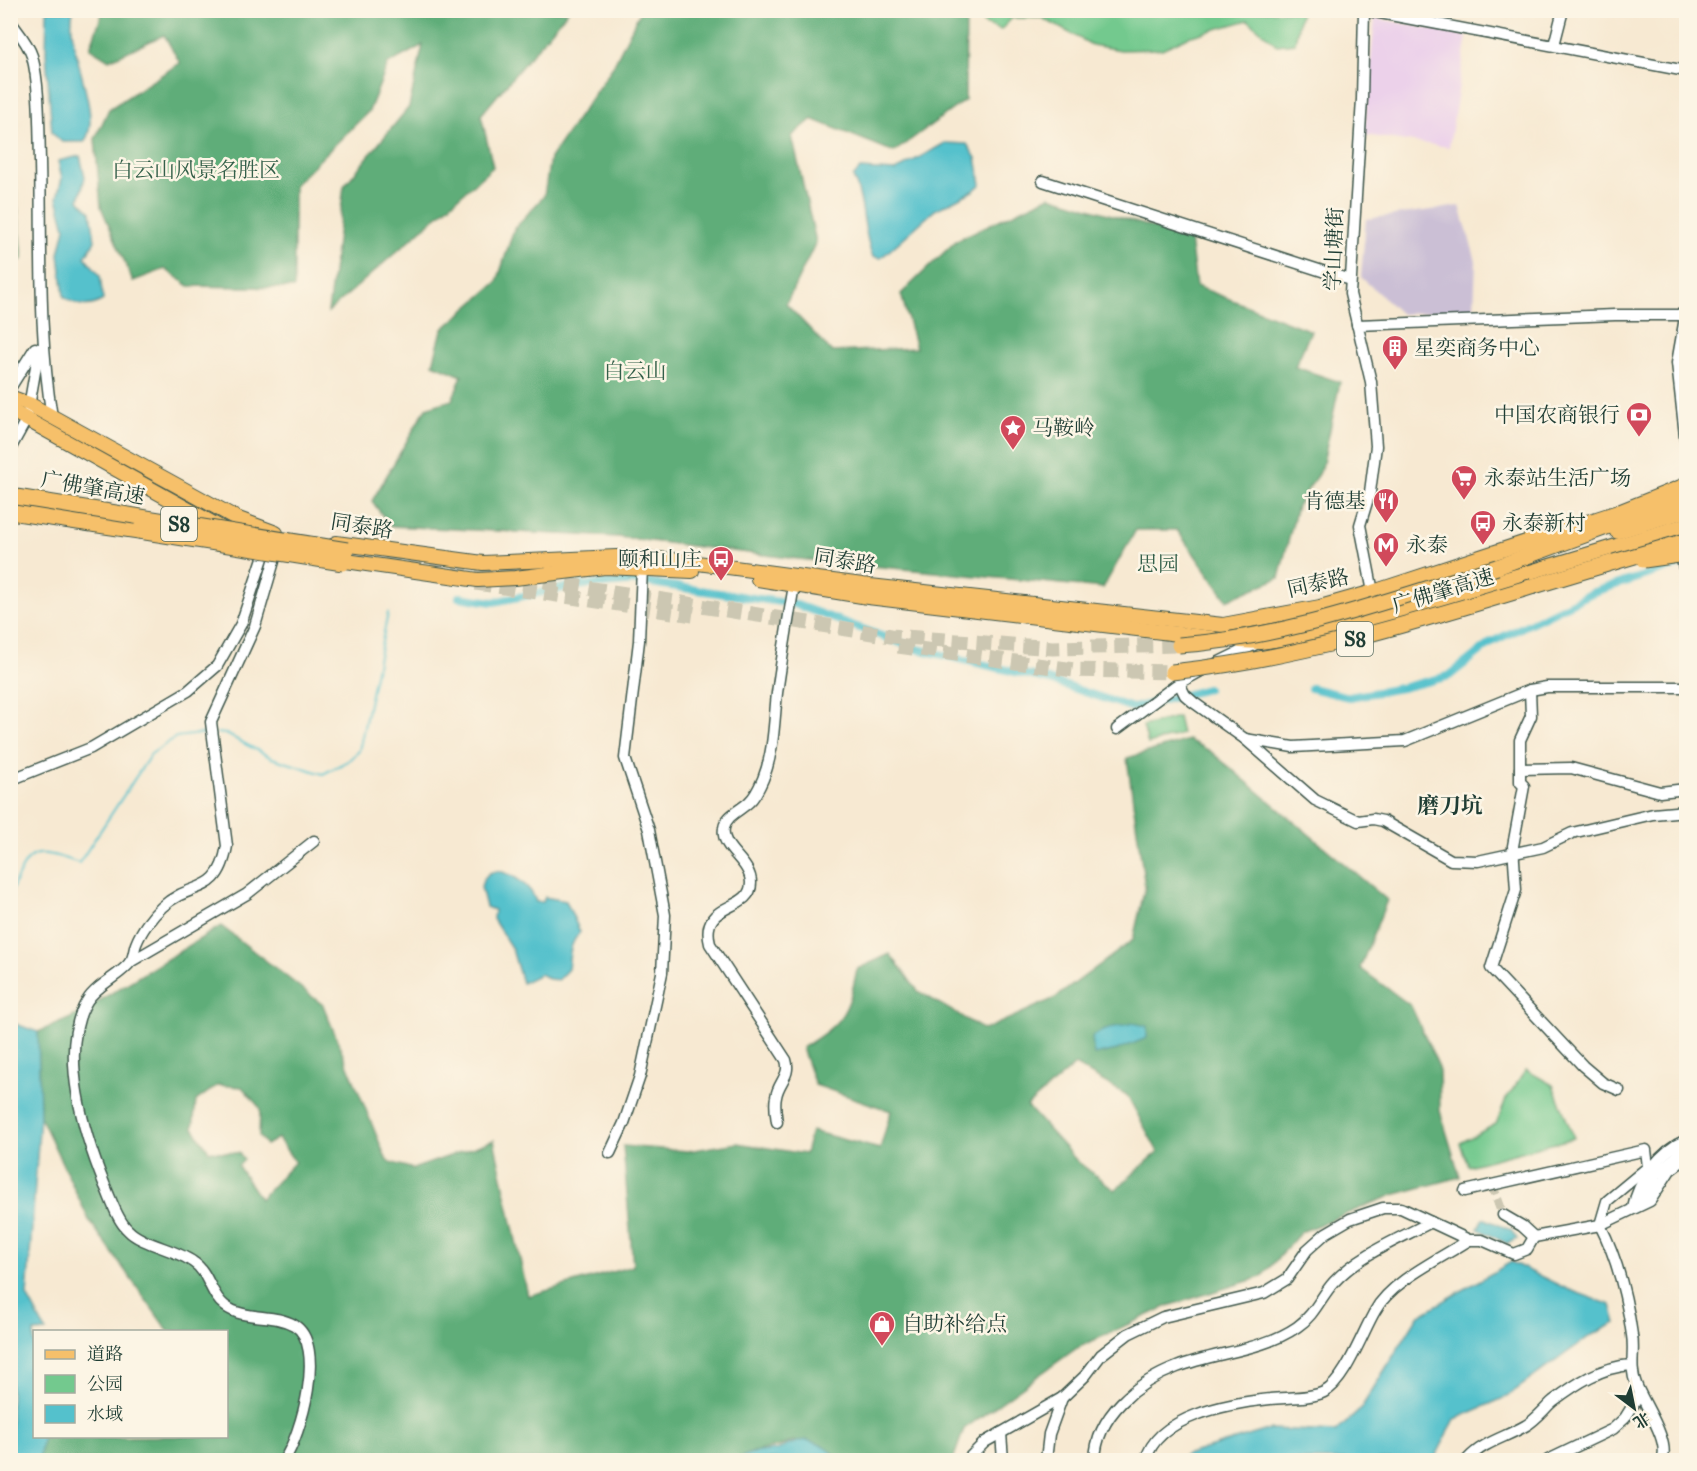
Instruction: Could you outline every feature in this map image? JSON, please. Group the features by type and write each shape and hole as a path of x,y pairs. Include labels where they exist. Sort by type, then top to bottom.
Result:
{"highway":[{"name":"广佛肇高速","path":"10,496 345,556 10,512"},
{"path":"1497,567 1686,498"},
{"name":"广佛肇高速","path":"1179,645 1223,642 1286,629 1686,510"},
{"name":"广佛肇高速","path":"1176,677 1313,650 1686,541"},
{"path":"1614,562 1686,554"}],"main road":[{"name":"同泰路","path":"10,397 28,411 243,540 272,550 473,579 507,579 605,567 642,568 1218,639 1260,642 1316,635 1680,527"},
{"name":"同泰路","path":"10,410 28,411 52,417 236,518 271,532 297,537 483,563 616,557 675,560 870,586 1223,625 1320,607 1373,592 1634,507 1686,485"},
{"path":"1258,617 1254,627 1260,642"}],"street":[{"path":"1364,10 1686,71"},
{"name":"学山塘街","path":"1364,10 1362,99 1350,294 1371,382 1376,446 1370,492 1360,525 1373,592"},
{"path":"1554,45 1563,10"},
{"path":"10,21 32,54 42,249 41,334 52,417"},
{"path":"1043,181 1350,280"},
{"path":"1357,325 1686,314 1677,363 1686,445"},
{"path":"10,388 22,373 41,334"},
{"path":"10,449 28,411 41,334"},
{"path":"1680,527 1686,575"},
{"path":"10,780 91,748 188,691 218,666 241,624 272,550"},
{"path":"130,962 136,944 162,906 218,876 224,864 228,846 211,722 255,626 272,550"},
{"path":"1218,639 1223,625 1266,630 1318,621 1415,590 1456,566"},
{"path":"610,1153 624,1123 640,1076 662,973 663,904 649,830 625,758 639,641 642,568"},
{"path":"777,1122 776,1095 789,1068 710,944 707,933 710,921 718,913 746,896 750,889 751,881 746,867 724,840 724,826 733,814 751,801 764,778 773,742 782,653 794,585"},
{"path":"1117,729 1163,695 1176,677 1260,642"},
{"path":"1176,677 1189,698 1245,738 1315,800 1358,821 1373,819 1383,821 1451,860 1478,861 1543,847 1572,833 1653,814 1686,811"},
{"path":"1245,738 1293,747 1405,741 1530,690 1548,687 1686,687"},
{"path":"1530,690 1531,716 1520,740 1520,782 1524,786 1512,853 1516,890 1491,968 1583,1066 1603,1083 1619,1090"},
{"path":"1520,769 1571,768 1660,792 1686,789"},
{"path":"284,1461 301,1421 311,1362 308,1341 294,1325 225,1306 195,1262 127,1229 96,1162 79,1097 75,1068 75,1036 87,1001 105,981 130,962 247,894 314,841"},
{"path":"1633,1208 1636,1194 1654,1166 1686,1140"},
{"path":"1633,1208 1643,1198 1656,1174 1686,1148"},
{"path":"1465,1191 1646,1150 1647,1167 1607,1201 1600,1225 1610,1245 1633,1336 1631,1365 1640,1394 1663,1445 1662,1461"},
{"path":"967,1461 985,1442 1062,1398 1084,1376 1101,1354 1128,1335 1163,1317 1264,1293 1287,1279 1307,1250 1326,1233 1350,1219 1383,1208 1401,1208 1469,1240 1482,1240 1504,1252 1514,1254 1527,1249 1534,1237 1600,1225 1650,1202 1670,1170 1686,1158"},
{"path":"1503,1215 1522,1226 1534,1237"},
{"path":"1095,1461 1095,1444 1105,1422 1124,1399 1176,1367 1270,1341 1297,1327 1317,1309 1333,1283 1348,1268 1431,1222"},
{"path":"1146,1461 1162,1432 1183,1420 1251,1401 1324,1392 1339,1379 1376,1308 1389,1292 1469,1240"},
{"path":"1467,1461 1480,1446 1527,1425 1554,1401 1597,1372 1610,1367 1631,1365"},
{"path":"1548,1461 1613,1429 1625,1418 1640,1394"},
{"path":"1046,1461 1049,1434 1062,1398"},
{"path":"1001,1433 1003,1461"}],"shaded area":[{"path":"1375,18 1467,36 1449,147 1364,135"},
{"path":"1460,206 1476,261 1474,309 1401,314 1361,277 1366,219"}],"green space":[{"name":"白云山风景名胜区","path":"103,10 568,11 481,115 493,167 328,312 344,186 409,107 423,45 388,64 369,111 294,185 294,288 189,286 165,269 133,281 101,207 95,139 109,109 180,63 164,35 109,60 90,48"},
{"name":"白云山","path":"641,10 966,11 965,100 894,152 812,119 792,136 816,242 786,304 832,352 916,348 901,294 957,240 1050,196 1190,239 1196,286 1311,331 1295,367 1340,382 1322,468 1297,506 1279,578 1227,600 1177,530 1136,530 1103,588 798,559 618,537 390,526 372,501 426,408 452,400 462,376 433,364 442,330 497,282 514,229 544,196 550,158 612,68"},
{"path":"978,11 1301,11 1295,43 1277,45 1248,20 1188,37 1162,49 1121,50 1092,45 1042,18 1012,18 1001,30 984,24"},
{"path":"11,148 23,258 10,269"},
{"path":"1178,717 1182,734 1148,744 1143,726"},
{"path":"1188,740 1210,751 1387,900 1360,968 1411,1006 1439,1067 1440,1111 1460,1177 1393,1195 1301,1232 1261,1277 1168,1306 1077,1348 964,1429 953,1460 833,1460 834,1454 794,1441 751,1453 739,1460 39,1460 43,1438 228,1438 228,1330 167,1330 89,1220 40,1116 38,1032 71,1018 221,926 323,1005 387,1161 413,1169 494,1140 528,1296 633,1266 623,1146 688,1151 737,1143 805,1154 811,1131 880,1149 891,1111 815,1085 802,1048 826,1032 841,1016 850,997 857,969 890,954 918,991 984,1030 1055,998 1133,940 1145,887 1127,758","holes":["1075,1065 1127,1095 1158,1152 1115,1190 1078,1162 1027,1106","218,1085 242,1087 260,1108 259,1136 266,1145 278,1138 295,1162 260,1199 238,1166 244,1160 239,1153 209,1151 193,1128 196,1101"]},
{"path":"1526,1070 1553,1085 1574,1138 1468,1166 1460,1143 1496,1124 1506,1099"}],"water":[{"path":"47,11 73,11 74,43 90,116 89,130 84,142 62,142 52,133 46,53"},
{"path":"945,143 967,144 976,158 981,184 973,191 935,210 881,258 873,257 869,247 860,196 853,177 860,169 895,171"},
{"path":"80,156 85,177 79,200 91,212 95,241 85,257 100,275 103,300 93,305 74,303 64,297 59,254 65,228 57,198 62,178 58,161"},
{"path":"497,871 521,882 534,896 536,902 543,902 545,897 566,901 580,932 572,945 568,969 558,980 549,979 540,974 522,983 512,949 493,919 494,910 486,907 481,887 489,873"},
{"path":"10,1022 38,1032 40,1116 27,1296 45,1330 33,1330 33,1438 43,1438 39,1460 11,1460"},
{"path":"1133,1023 1147,1026 1147,1038 1117,1050 1094,1055 1092,1037 1105,1029"},
{"path":"1483,1218 1511,1230 1517,1239 1508,1244 1478,1229"},
{"path":"1511,1262 1567,1289 1611,1305 1616,1323 1590,1336 1506,1397 1455,1419 1434,1460 1181,1460 1185,1455 1271,1429 1336,1432 1360,1410 1418,1316"},
{"path":"807,1440 824,1446 834,1454 833,1460 739,1460 753,1453 779,1449"}],"waterway":[{"path":"1311,688 1349,697 1401,688 1449,676 1492,642 1594,592 1677,565"},
{"path":"459,597 493,602 574,586 637,581 794,604 917,649 1045,679 1133,708 1207,689"},
{"path":"217,733 226,734 272,758 323,774 348,761 359,751 388,613"},
{"path":"10,894 22,868 34,855 51,855 79,863 151,754 176,737 208,733"}],"tunnel":[{"path":"385,556 891,636 1053,648 1179,645"},
{"path":"476,583 693,615"},
{"path":"898,646 1074,670 1172,672"},
{"path":"1492,1185 1503,1215"}],"place":[{"name":"星奕商务中心","path":"1395,371"},
{"name":"中国农商银行","path":"1639,438"},
{"name":"马鞍岭","path":"1013,451"},
{"name":"永泰站生活广场","path":"1464,501"},
{"name":"肯德基","path":"1386,524"},
{"name":"永泰新村","path":"1483,546"},
{"name":"永泰","path":"1386,568"},
{"name":"颐和山庄","path":"721,582"},
{"name":"自助补给点","path":"882,1347"}],"district":[{"name":"磨刀坑","path":"1450,805"}],"park label":[{"name":"思园","path":"1158,564"}]}
